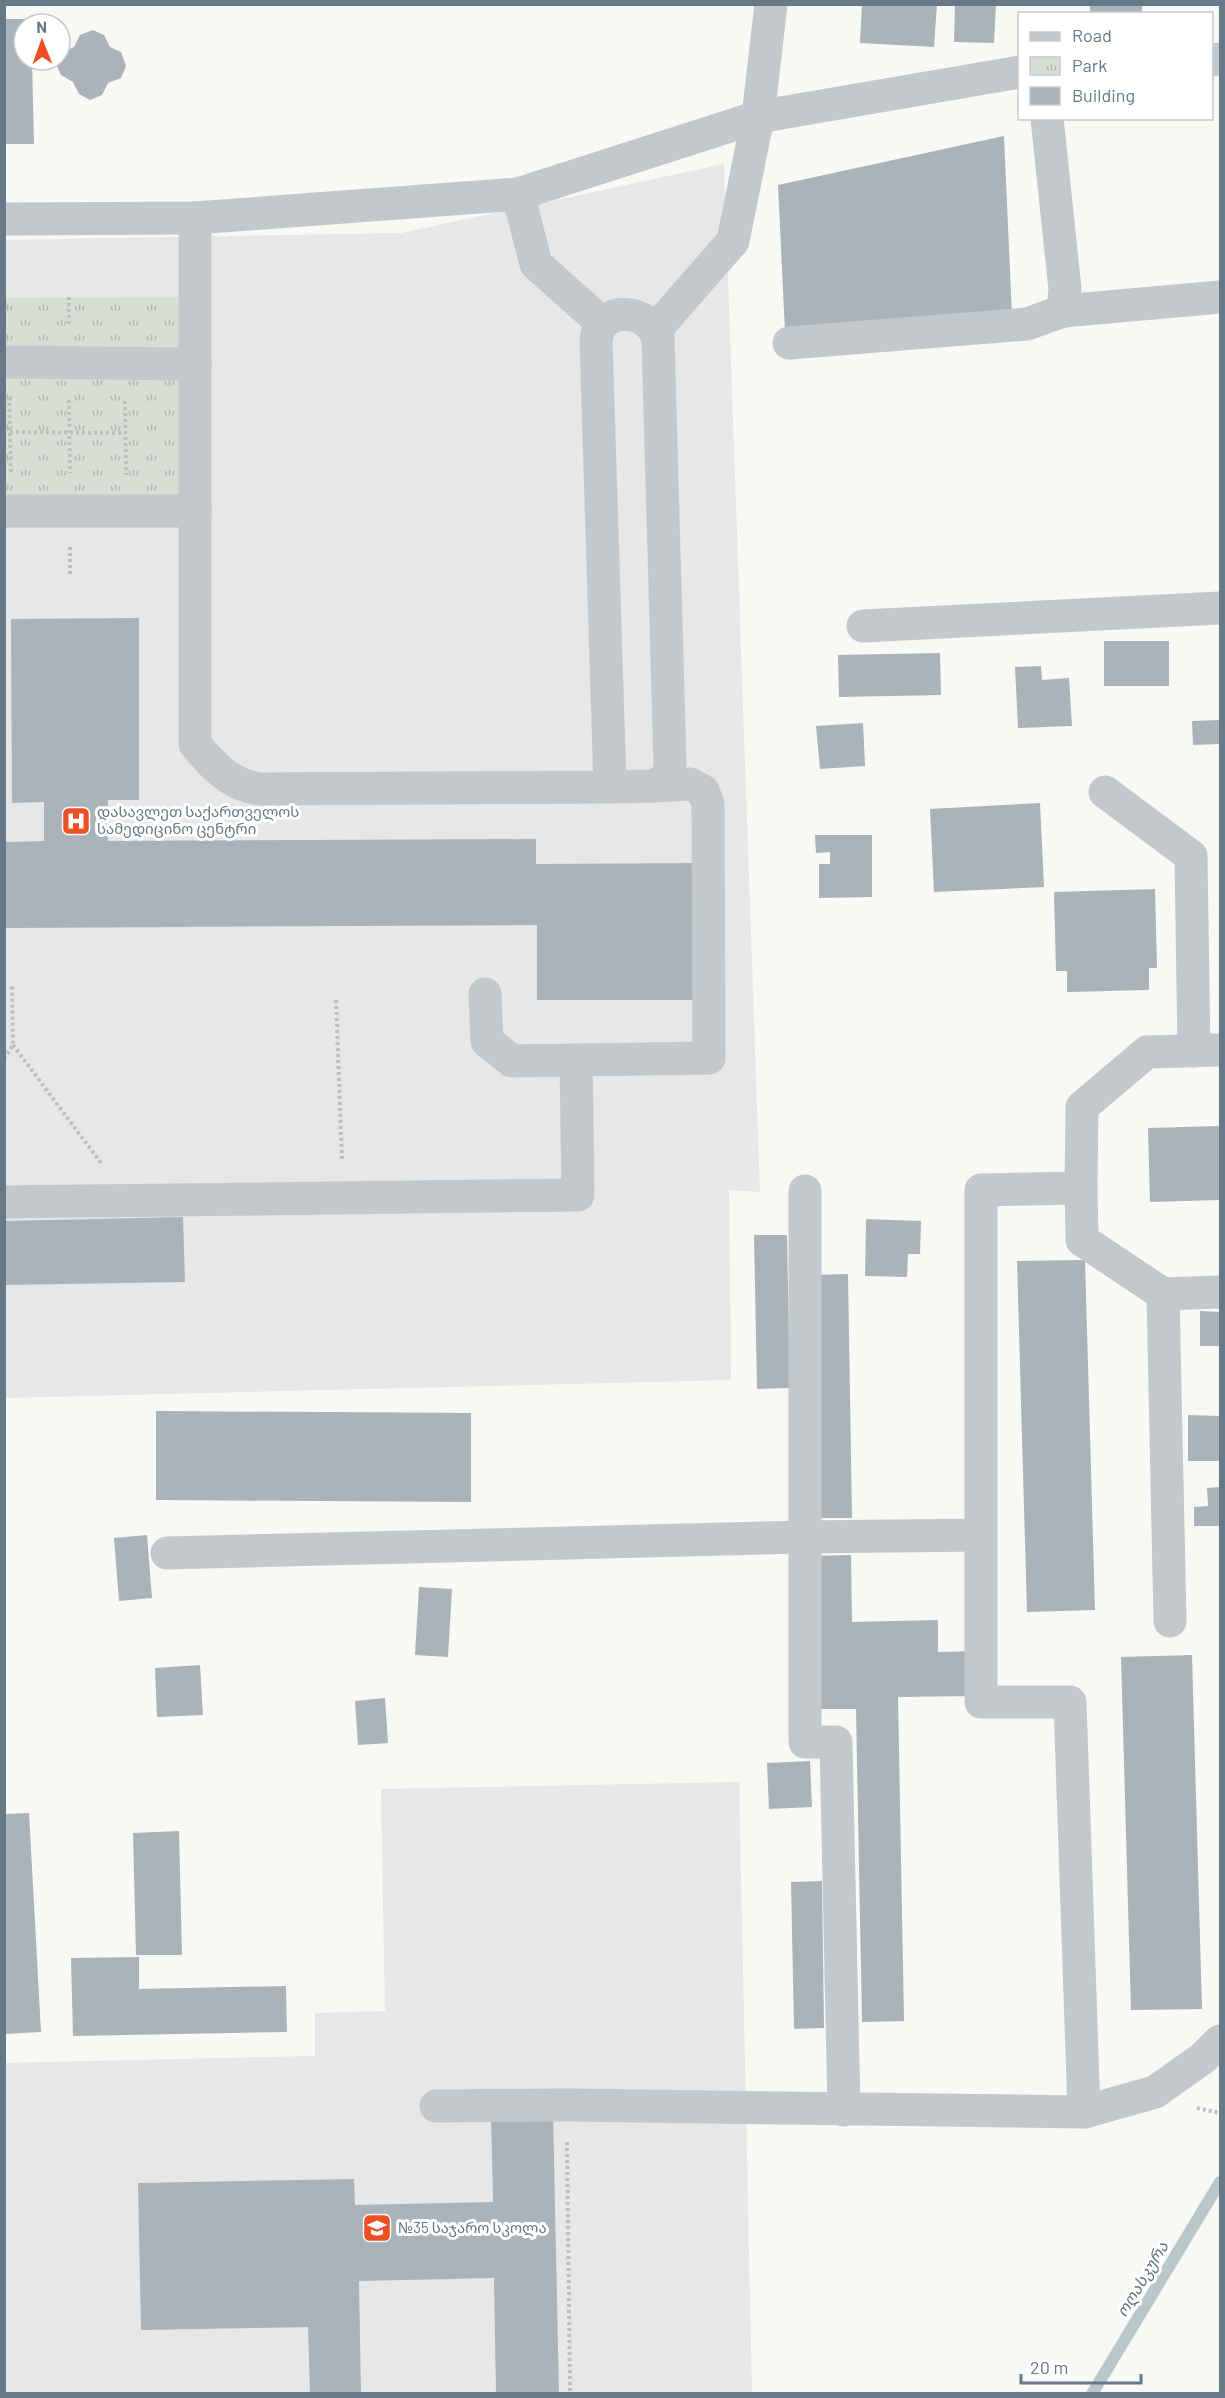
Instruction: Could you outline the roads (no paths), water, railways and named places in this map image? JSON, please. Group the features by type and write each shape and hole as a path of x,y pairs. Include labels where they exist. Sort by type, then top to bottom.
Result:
{"street":[{"path":"655,330 733,241 758,117 771,4"},
{"path":"4,219 195,218 518,194 758,117 1018,72"},
{"path":"1047,120 1065,289 1064,311"},
{"path":"518,194 537,264 602,323"},
{"path":"195,218 195,744 214,766 243,787 259,789 610,787 690,784 703,791 708,804 709,1058 512,1061 487,1041 486,994"},
{"path":"789,344 1027,324 1064,311 1221,297"},
{"path":"610,787 596,340 602,323 615,316 629,314 647,320 655,330 658,339 670,765 666,779 653,786"},
{"path":"7,363 195,364"},
{"path":"8,511 195,511"},
{"path":"863,626 1221,608"},
{"path":"1105,792 1191,856 1208,1051 1147,1052 1082,1107 1082,1240 1163,1294 1221,1292"},
{"path":"4,1202 578,1195 576,1060"},
{"path":"1081,1188 981,1190 980,1535 981,1702 1070,1701 1084,2112"},
{"path":"805,1191 805,1742 836,1742 844,2110"},
{"path":"1163,1294 1170,1621"},
{"path":"167,1553 805,1537 980,1535"},
{"path":"436,2106 567,2105 1084,2112 1155,2092 1203,2058 1221,2041"}],"waterway":[{"name":"ოღასკურა","path":"1092,2394 1220,2182"}],"place":[{"name":"დასავლეთ საქართველოს სამედიცინო ცენტრი","path":"76,821"},
{"name":"№35 საჯარო სკოლა","path":"377,2228"}]}
